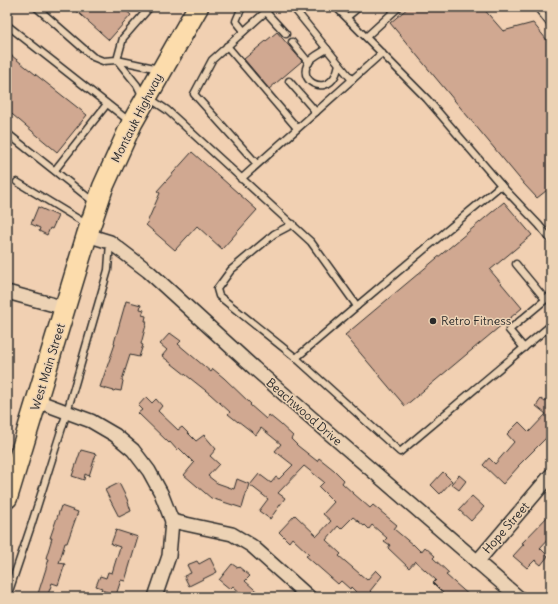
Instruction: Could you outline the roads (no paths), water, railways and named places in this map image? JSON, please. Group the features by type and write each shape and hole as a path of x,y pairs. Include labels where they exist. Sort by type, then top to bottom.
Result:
{"main road":[{"name":"Montauk Highway","path":"88,230 103,187 132,123 198,7"},
{"name":"West Main Street","path":"9,487 37,401 88,230"}],"street":[{"name":"Beachwood Drive","path":"88,230 110,242 148,270 254,368 518,597"},
{"path":"7,292 65,308"},
{"path":"37,401 91,421 115,435 133,450 149,471 161,493 172,521 169,556 155,597"},
{"name":"Hope Street","path":"477,562 551,475"},
{"path":"172,521 232,534 252,546 309,597"}],"lane":[{"path":"36,7 93,57 103,61 116,60 162,70"},
{"path":"116,60 123,38 150,7"},
{"path":"242,7 236,21 244,31"},
{"path":"257,164 194,94 212,60 271,7"},
{"path":"293,7 352,80"},
{"path":"336,7 427,99 501,185 539,225 551,240"},
{"path":"347,18 359,7"},
{"path":"366,37 399,7"},
{"path":"537,7 551,25"},
{"path":"266,12 286,34"},
{"path":"7,25 132,123"},
{"path":"292,42 309,63"},
{"path":"227,46 297,128"},
{"path":"327,49 314,56 309,63 306,74 310,81 317,86 322,86 331,82 336,76 339,64"},
{"path":"241,179 382,53"},
{"path":"116,60 137,85 146,99 167,110 311,242 357,306"},
{"path":"289,80 316,112"},
{"path":"55,170 107,104"},
{"path":"7,133 97,204"},
{"path":"17,182 88,230"},
{"path":"296,358 501,185"},
{"path":"293,224 274,234 231,270 217,289 219,296 296,358 400,452 551,325"},
{"path":"7,597 67,412 108,270 110,242"},
{"path":"516,264 545,299"},
{"path":"524,348 509,330 551,295"}],"place":[{"name":"Retro Fitness","path":"433,321"}]}
